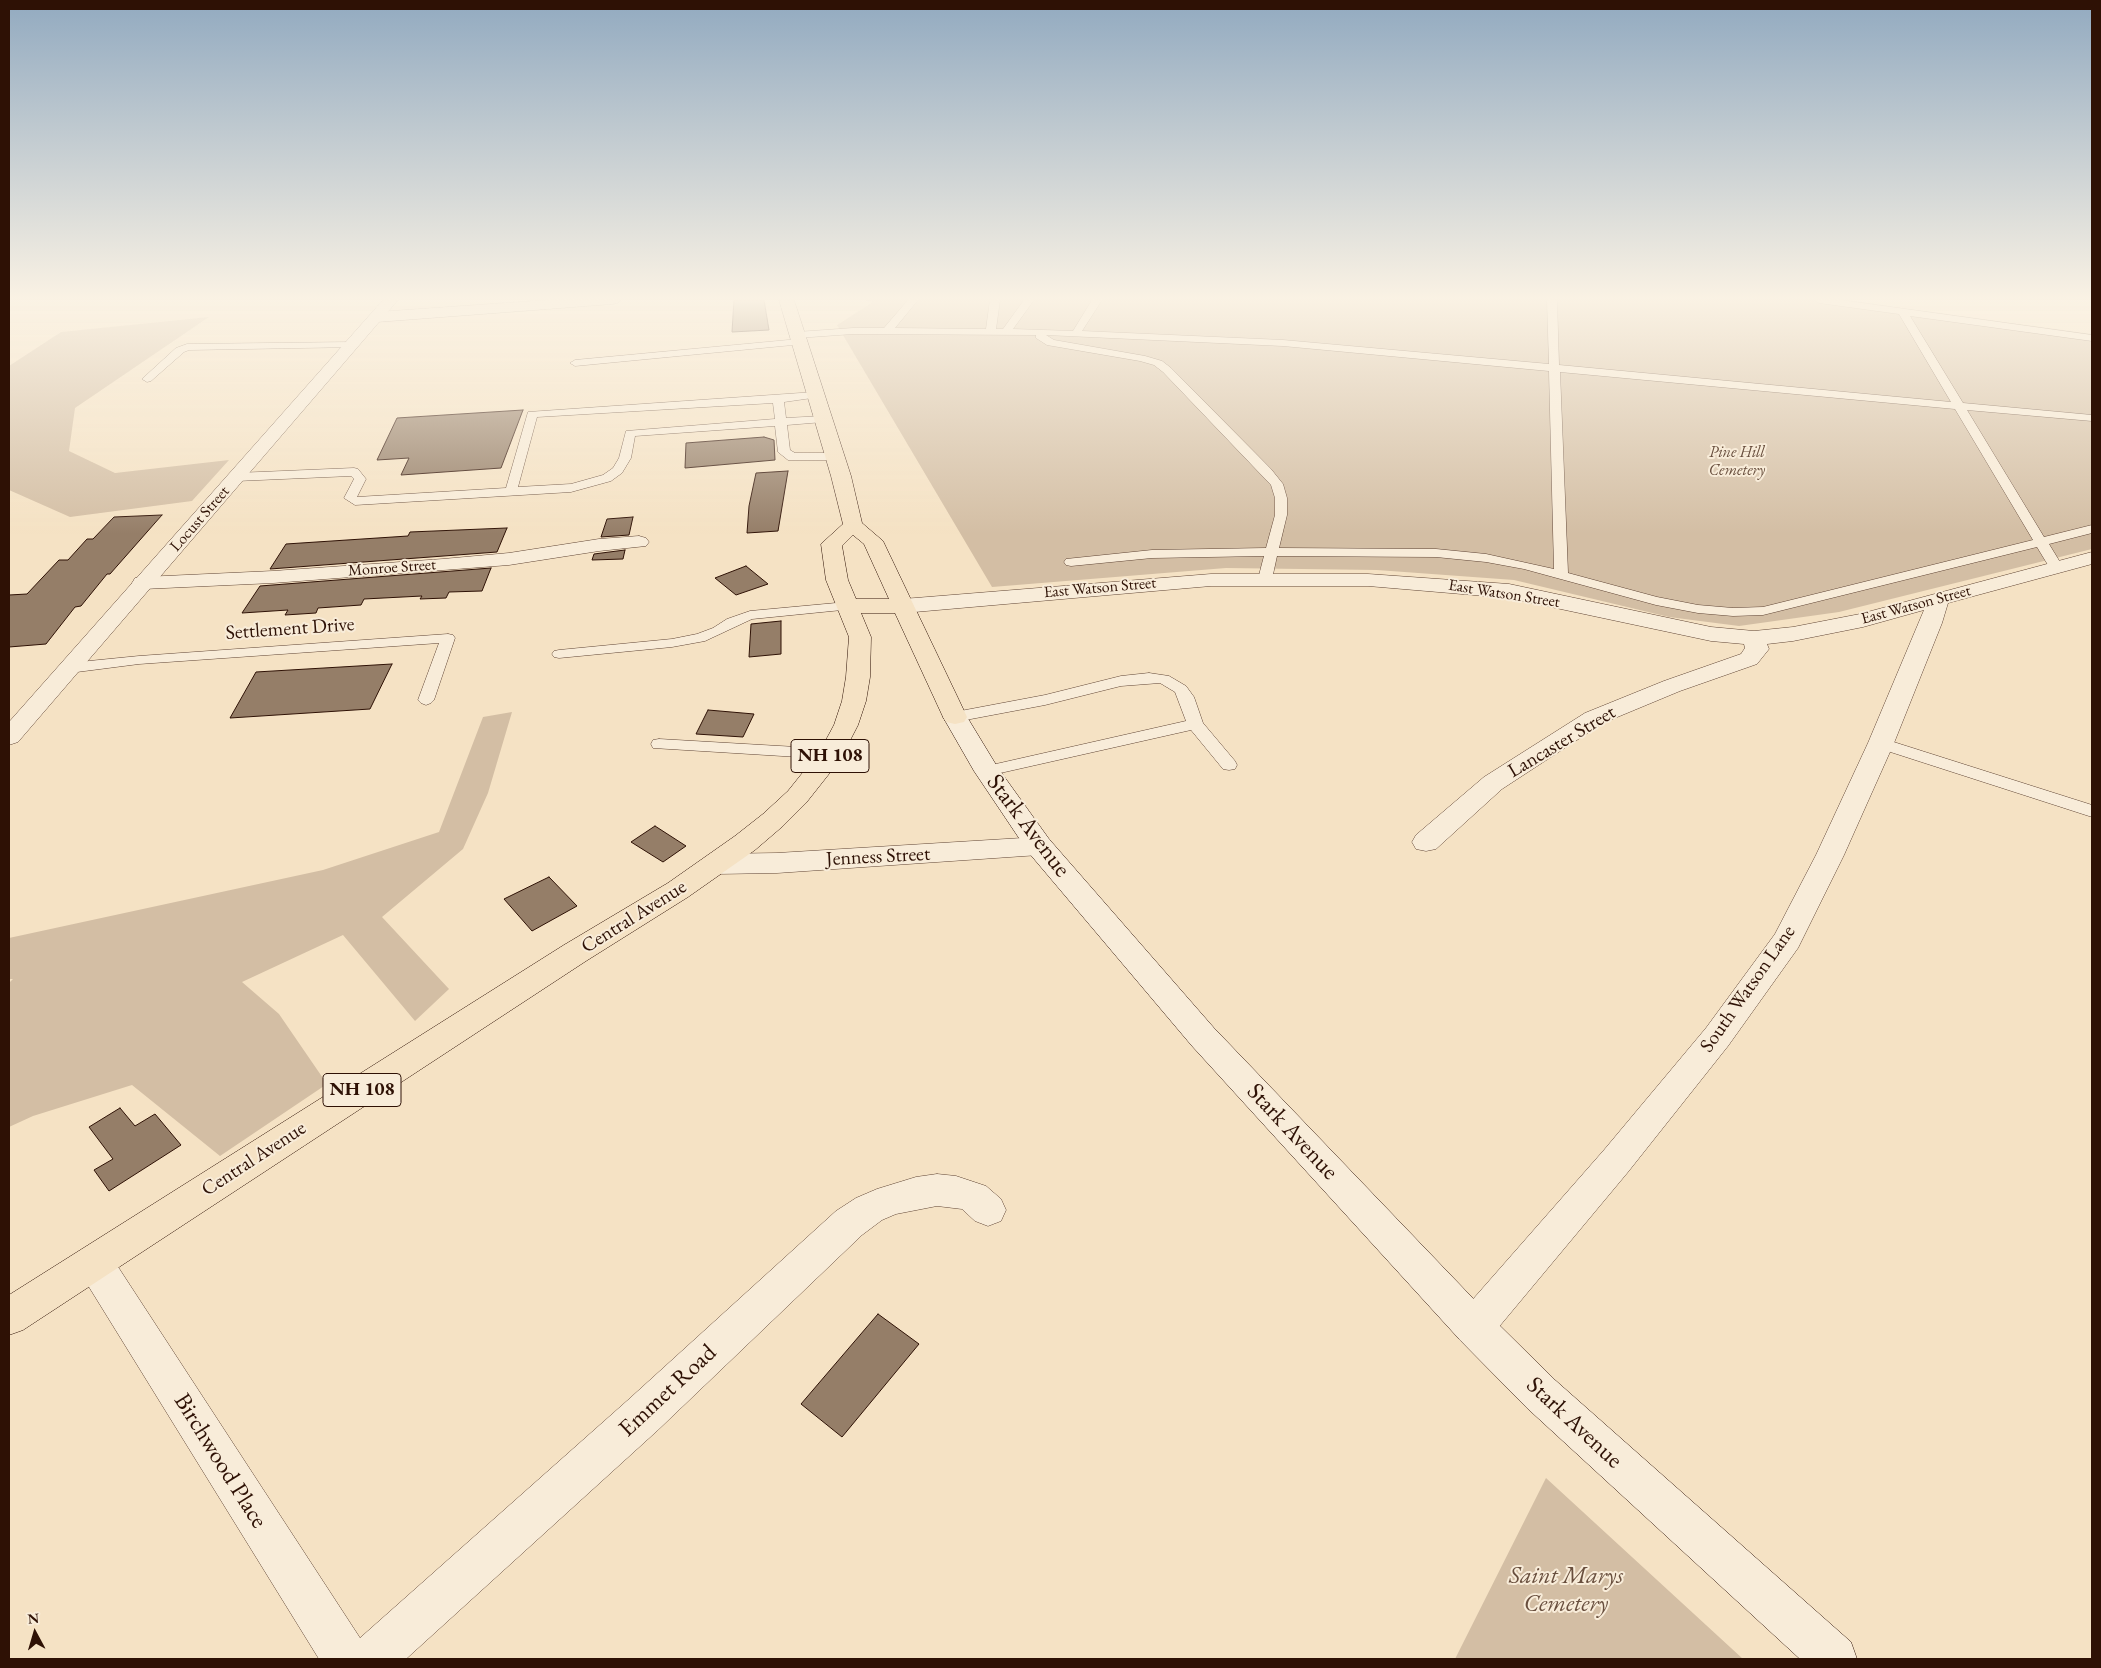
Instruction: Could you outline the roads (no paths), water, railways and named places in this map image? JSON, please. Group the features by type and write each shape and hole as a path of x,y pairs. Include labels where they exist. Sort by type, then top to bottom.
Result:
{"main road":[{"path":"810,378 835,456 853,525"},
{"name":"Stark Avenue","path":"853,525 873,541 955,717"},
{"name":"Central Avenue","path":"9,1316 678,890 745,843 779,814 812,779 831,754 846,725 854,701 858,678 860,637 837,580 831,544 853,525"},
{"path":"847,606 903,606"}],"street":[{"name":"Locust Street","path":"9,737 16,721 69,668 323,378"},
{"name":"Monroe Street","path":"143,583 247,579 443,565 509,559 599,545 639,542"},
{"name":"East Watson Street","path":"903,606 1156,584 1265,579 1396,581 1499,590 1711,634 1754,638 1793,634 1863,620 2092,558"},
{"name":"South Watson Lane","path":"1474,1328 1616,1161 1717,1037 1787,940 1830,855 1880,743 1931,623 1938,599"},
{"name":"Lancaster Street","path":"1426,842 1493,783 1594,718 1664,689 1749,659 1757,649 1754,638"},
{"name":"Stark Avenue","path":"955,717 987,771 1039,846 1203,1037 1474,1328 1541,1394 1834,1659"},
{"name":"Jenness Street","path":"716,864 777,863 1039,846"},
{"name":"Emmet Road","path":"372,1659 636,1422 856,1218 869,1209 890,1200 937,1190 956,1192 973,1197 988,1210"},
{"name":"Birchwood Place","path":"94,1262 346,1659"}],"lane":[{"path":"1175,378 1277,484 1281,498 1281,514 1265,579"},
{"path":"1556,378 1561,575"},
{"path":"1663,378 2092,418"},
{"path":"1942,378 2056,567"},
{"path":"632,420 815,395"},
{"path":"778,399 784,452 792,457 835,456"},
{"path":"510,492 532,414 632,420 781,421 822,418"},
{"path":"236,478 354,472 360,479 350,498 355,501 571,488 607,478 618,470 624,458 632,420"},
{"path":"1071,562 1152,554 1436,552 1525,565 1656,601 1698,609 1733,612 1762,611 2092,529"},
{"path":"559,654 672,643 700,638 718,631 732,622 750,616 847,606"},
{"name":"Settlement Drive","path":"69,668 138,660 448,638 426,700"},
{"path":"955,717 1045,700 1121,681 1149,678 1164,679 1181,689 1186,696 1195,724 1229,765"},
{"path":"987,771 1195,724"},
{"path":"1880,743 2092,811"},
{"path":"659,744 831,754"}],"park label":[{"name":"Pine Hill Cemetery","path":"1737,462"},
{"name":"Saint Marys Cemetery","path":"1566,1590"}]}
